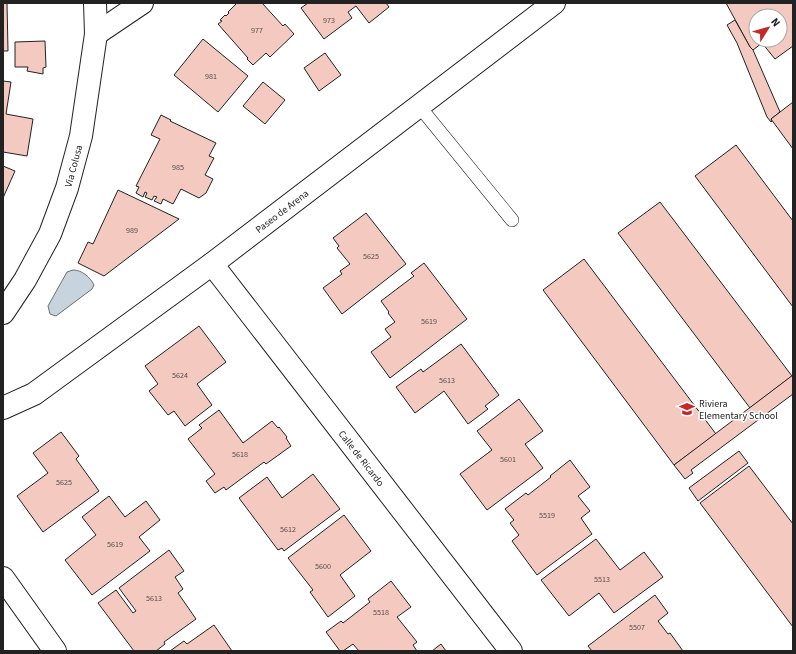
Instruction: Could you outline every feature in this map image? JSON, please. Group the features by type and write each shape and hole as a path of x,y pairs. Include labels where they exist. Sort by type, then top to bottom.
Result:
{"street":[{"name":"Via Colusa","path":"3,313 25,280 50,234 67,188 81,136 96,34 95,3"},
{"path":"96,34 142,3"},
{"name":"Paseo de Arena","path":"3,408 34,394 212,264 554,3"},
{"name":"Calle de Ricardo","path":"212,264 511,651"},
{"path":"3,578 55,651"}],"lane":[{"path":"419,106 512,220"}],"shaded area":[{"path":"73,270 80,271 90,279 94,285 92,289 56,316 50,314 48,306 67,272"}],"building":[{"path":"3,3 7,3 8,51 3,51"},
{"path":"237,3 262,3 283,26 285,24 294,34 270,57 266,53 253,65 218,24 222,21 220,20 229,13 228,12"},
{"path":"308,3 386,3 389,7 369,23 356,6 348,12 352,18 324,39 301,8"},
{"path":"726,3 793,3 793,46 775,59 766,48 788,48 788,8 748,8 748,43"},
{"path":"735,20 748,43 748,48 753,50 780,112 771,119 771,122 767,117 737,43 727,25"},
{"path":"203,39 248,76 218,112 174,75"},
{"path":"45,41 46,67 43,68 43,74 27,71 28,67 15,67 15,42"},
{"path":"325,53 341,75 319,91 304,68"},
{"path":"3,81 11,82 6,114 33,119 27,156 3,152"},
{"path":"263,82 285,100 265,124 243,106"},
{"path":"793,102 793,149 771,119"},
{"path":"161,115 171,120 170,121 216,143 209,156 214,158 205,175 213,179 206,193 199,198 181,189 173,204 163,199 161,204 154,201 157,197 154,196 152,200 145,197 147,193 145,192 143,197 136,193 139,187 136,186 160,139 151,135"},
{"path":"736,145 793,221 793,307 695,176"},
{"path":"3,166 15,171 3,198"},
{"path":"118,190 179,219 104,276 78,263 88,242 93,244"},
{"path":"660,202 792,376 750,408 618,233"},
{"path":"366,213 406,264 342,314 323,288 342,274 340,271 350,264 337,248 339,246 333,238"},
{"path":"584,259 716,434 674,465 543,290"},
{"path":"424,263 467,319 390,378 371,352 391,337 385,329 395,322 381,301 414,276 411,273"},
{"path":"199,326 226,362 197,384 212,405 185,426 174,411 168,415 149,391 158,384 145,366"},
{"path":"461,344 499,395 485,406 488,409 468,424 444,391 415,413 396,387 421,369 423,372"},
{"path":"793,375 793,394 691,470 693,473 685,479 674,465"},
{"path":"519,399 543,431 525,444 543,468 487,510 460,474 492,450 477,431"},
{"path":"219,410 243,443 272,421 287,437 286,438 291,446 266,464 264,462 226,490 224,487 215,493 206,481 215,474 188,439 202,428 199,425"},
{"path":"61,432 79,456 76,459 99,491 43,532 17,496 48,473 33,453"},
{"path":"739,451 748,463 698,501 689,488"},
{"path":"570,460 590,487 578,496 590,511 581,518 592,534 537,575 512,541 519,535 510,523 514,520 505,509 526,493 528,495"},
{"path":"749,466 793,524 793,627 700,503"},
{"path":"313,474 340,509 284,551 282,548 278,550 239,498 267,477 282,498"},
{"path":"109,496 125,517 146,501 160,520 139,537 150,551 92,595 65,560 96,535 82,517"},
{"path":"344,515 371,551 340,575 355,596 328,617 310,592 313,590 288,558"},
{"path":"596,539 620,570 644,552 663,577 614,613 599,593 569,616 541,580"},
{"path":"169,550 184,571 175,577 183,589 178,593 196,619 164,642 165,644 156,651 134,651 98,603 116,590 133,613 136,611 119,588"},
{"path":"391,581 411,607 397,617 417,642 413,645 417,651 359,651 353,644 343,651 340,651 326,632 341,621 343,623 370,602 368,599"},
{"path":"655,595 668,613 658,621 668,634 670,633 683,651 592,651 588,646"},
{"path":"214,625 232,651 170,651 184,641 187,644"},
{"path":"441,644 446,651 432,651"}],"place":[{"name":"Riviera Elementary School","path":"687,409"}]}
